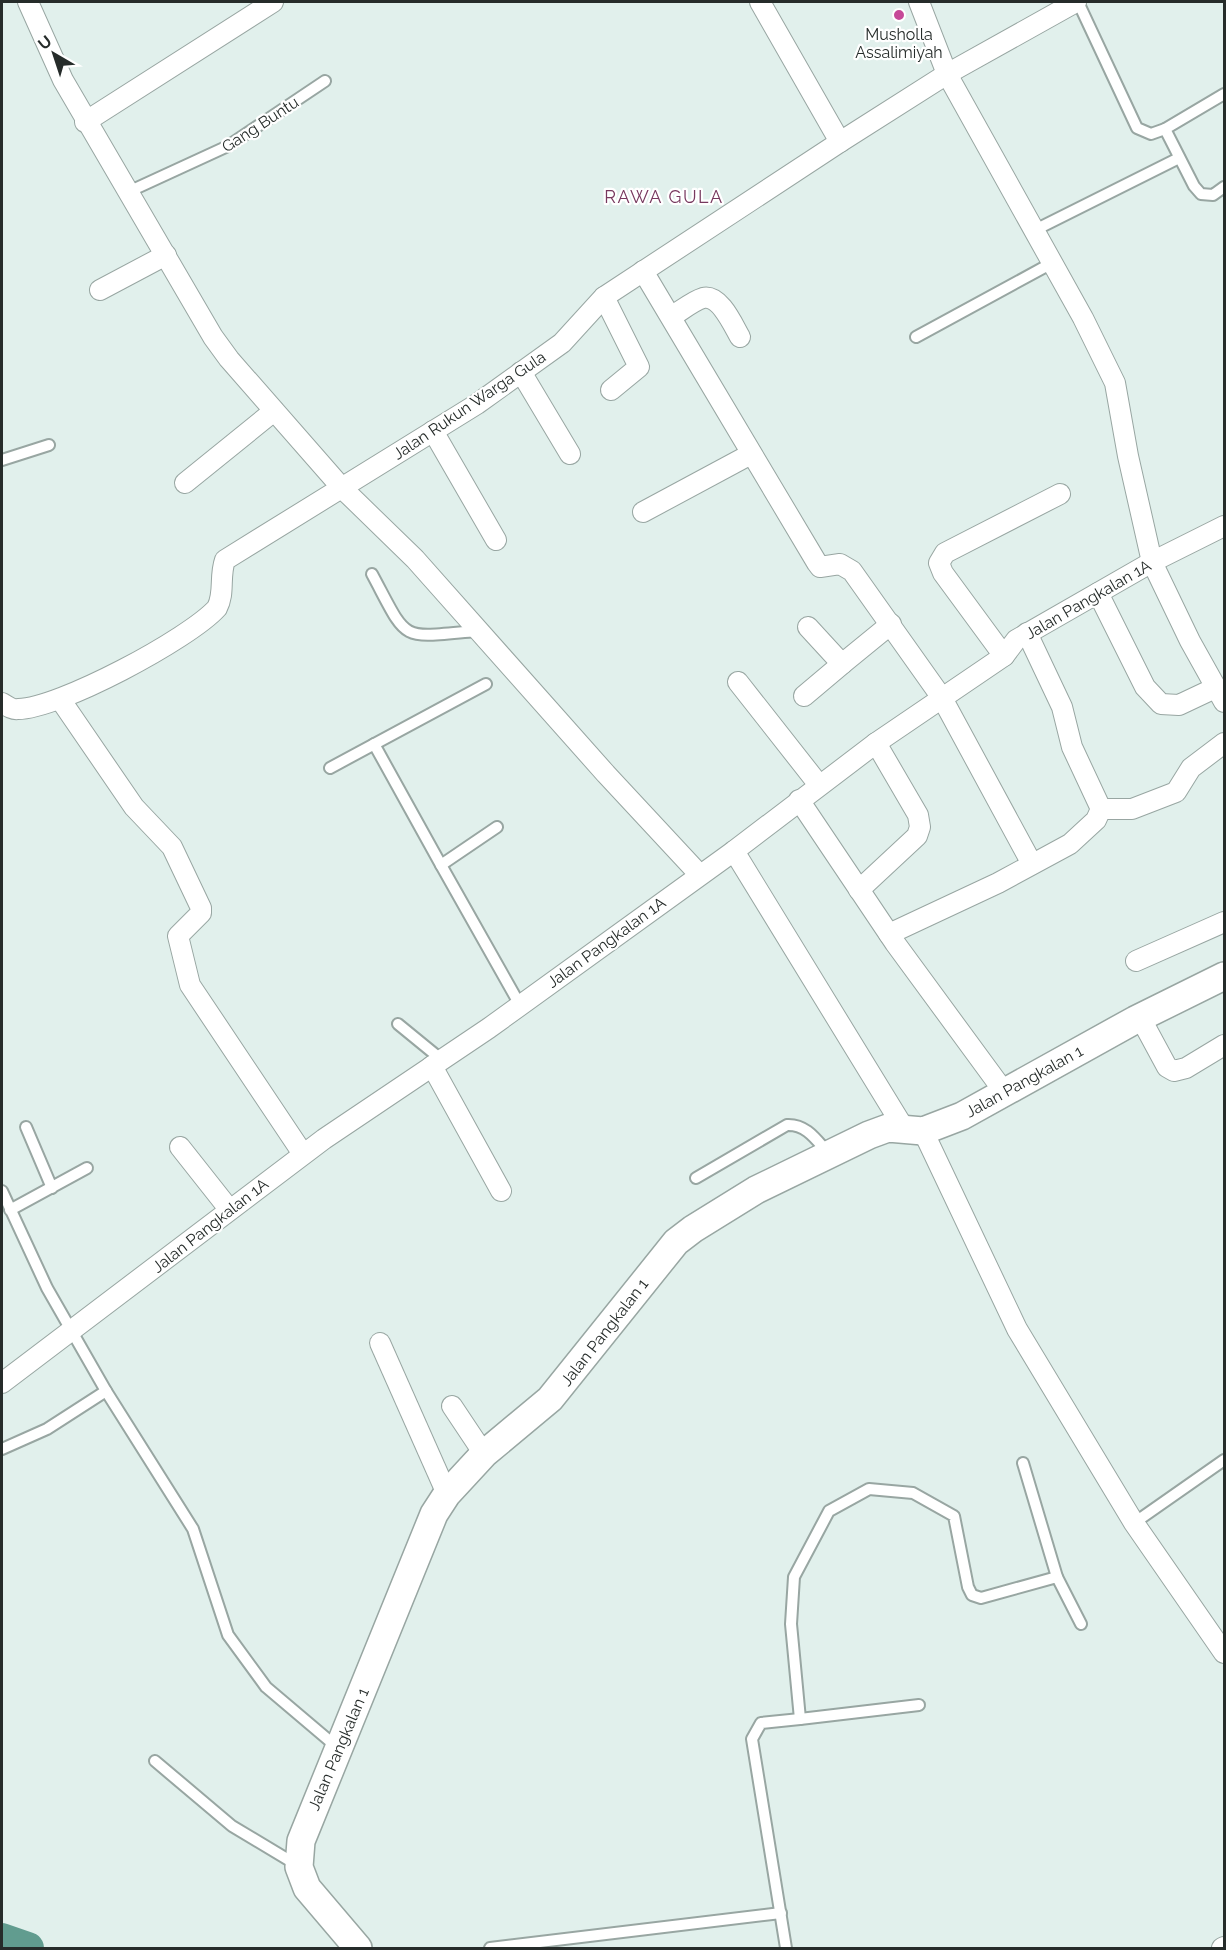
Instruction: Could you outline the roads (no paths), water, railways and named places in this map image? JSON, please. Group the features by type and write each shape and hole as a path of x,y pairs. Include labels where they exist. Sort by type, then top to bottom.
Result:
{"main road":[{"name":"Jalan Pangkalan 1","path":"358,1948 307,1888 300,1867 301,1841 434,1514 447,1494 484,1454 550,1399 676,1242 693,1228 756,1190 878,1131 888,1128 914,1130 962,1116 1140,1017 1224,976"}],"street":[{"path":"28,2 63,81 85,122 213,337 342,488 415,559 476,631 699,874"},
{"path":"85,122 273,2"},
{"path":"760,2 840,142"},
{"path":"919,2 947,74 1116,383 1128,456 1152,562 1220,695 1179,705 1161,704 1145,687 1098,593"},
{"name":"Jalan Rukun Warga Gula","path":"60,699 162,650 210,616 222,599 222,570 225,561 434,431 521,372 562,343 604,297 947,74 1077,2"},
{"path":"100,290 166,255"},
{"path":"643,272 820,567 840,564 847,566 891,624 942,698 1032,864"},
{"path":"604,297 639,367 611,390"},
{"path":"674,315 703,298 712,299 721,305 740,337"},
{"path":"521,372 570,454"},
{"path":"186,483 274,411"},
{"path":"434,431 496,540"},
{"path":"643,512 751,454"},
{"path":"1004,656 943,573 939,563 945,553 1060,494"},
{"name":"Jalan Pangkalan 1A","path":"2,1383 303,1154 520,1005 734,851 876,743 1004,656 1016,640 1152,562 1224,526"},
{"path":"804,696 891,624"},
{"path":"808,627 842,664"},
{"path":"890,934 1032,864 1086,831 1096,820 1101,809 1072,747 1062,707 1028,633"},
{"path":"738,682 819,785"},
{"path":"2,703 16,710 60,699 134,807 172,848 201,908 201,913 178,936 190,985 303,1154"},
{"path":"859,890 917,836 920,827 918,815 876,743"},
{"path":"1101,809 1132,808 1176,792 1191,768 1224,743"},
{"path":"799,800 859,890 1005,1093"},
{"path":"734,851 914,1130 1017,1329 1134,1523 1224,1653"},
{"path":"1136,961 1224,922"},
{"path":"1140,1017 1167,1067 1174,1071 1186,1068 1224,1045"},
{"path":"437,1063 501,1191"},
{"path":"180,1147 229,1209"},
{"path":"380,1343 447,1494"},
{"path":"452,1406 484,1454"}],"lane":[{"path":"1077,2 1137,128 1151,134 1165,129 1224,94"},
{"name":"Gang Buntu","path":"128,192 228,147 325,81"},
{"path":"1165,129 1179,158 1201,194 1213,195 1224,187"},
{"path":"1033,231 1179,158"},
{"path":"916,338 1052,263"},
{"path":"2,460 49,445"},
{"path":"372,574 399,626 407,633 417,637 476,631"},
{"path":"330,768 486,684"},
{"path":"374,744 520,1005"},
{"path":"441,865 497,827"},
{"path":"398,1024 437,1063"},
{"path":"696,1178 788,1125 798,1124 805,1128 830,1154"},
{"path":"26,1127 52,1188"},
{"path":"10,1210 87,1168"},
{"path":"2,1191 47,1288 106,1391 193,1529 228,1635 266,1687 339,1749"},
{"path":"2,1449 47,1430 106,1391"},
{"path":"1134,1523 1224,1460"},
{"path":"1023,1463 1056,1577 1081,1624"},
{"path":"800,1719 791,1624 794,1577 829,1511 869,1489 913,1493 954,1516 968,1587 972,1595 981,1598 1056,1577"},
{"path":"786,1948 752,1739 761,1723 919,1705"},
{"path":"155,1761 232,1826 300,1867"},
{"path":"490,1948 781,1913"}],"waterway":[{"path":"2,1939 28,1948"}],"place":[{"name":"Musholla Assalimiyah","path":"899,15"}],"district":[{"name":"RAWA GULA","path":"664,197"}]}
